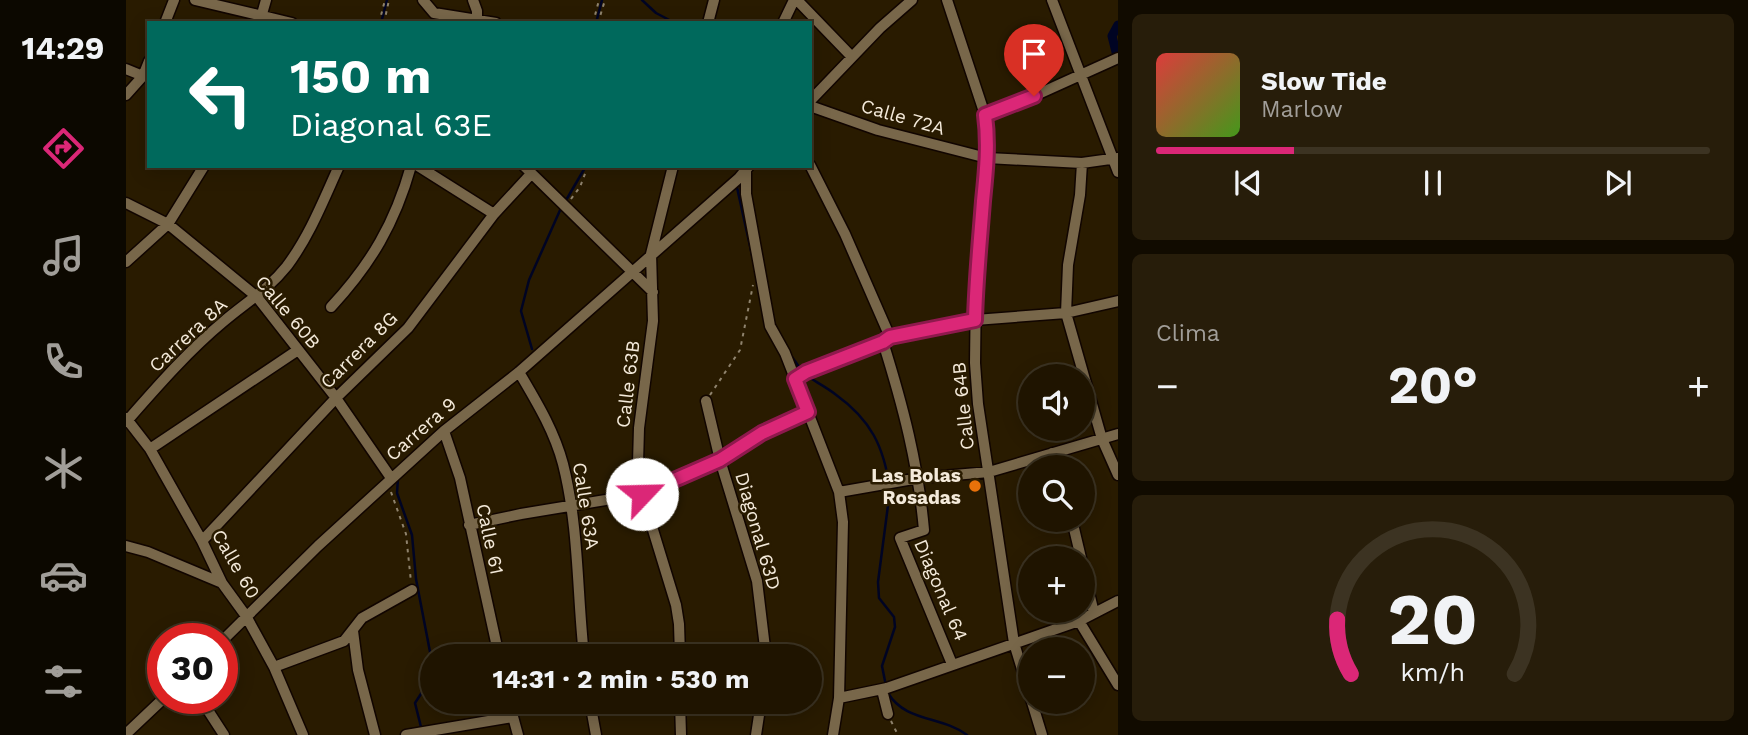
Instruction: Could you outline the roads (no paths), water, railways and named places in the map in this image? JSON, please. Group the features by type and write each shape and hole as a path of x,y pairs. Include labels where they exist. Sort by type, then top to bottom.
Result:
{"street":[{"path":"166,21 174,0"},
{"path":"195,0 266,5 274,20"},
{"path":"423,0 434,13 477,18 473,0"},
{"path":"709,21 714,0"},
{"path":"784,21 796,0 852,57"},
{"name":"Calle 64B","path":"947,0 985,115 988,135 976,286 975,363 978,404 1014,643 1042,735"},
{"path":"1052,0 1118,172"},
{"path":"812,102 907,1"},
{"path":"985,115 1116,59"},
{"path":"126,95 143,76 147,66"},
{"path":"126,69 143,76"},
{"name":"Calle 72A","path":"812,105 878,130 987,158 1082,163 1115,159"},
{"path":"1082,163 1080,195 1068,265 1066,313 1102,439 1118,475"},
{"path":"126,262 168,224 203,168"},
{"name":"Carrera 8A","path":"127,420 223,321 257,297 286,267 310,231 338,168"},
{"path":"331,307 352,284 393,220 410,168"},
{"path":"421,168 494,214"},
{"path":"653,292 651,254 672,168"},
{"path":"748,168 746,194 764,305 770,326 801,375 808,412 839,492 843,522 839,698 833,735"},
{"name":"Carrera 9","path":"238,624 389,480 444,431 519,372 748,168"},
{"name":"Diagonal 64","path":"812,168 845,234 886,340 919,478 924,530 900,538 953,664"},
{"path":"527,170 653,292"},
{"name":"Carrera 8G","path":"202,541 336,398 408,328 527,170"},
{"name":"Calle 60B","path":"126,203 168,224 257,297 336,398 389,480"},
{"name":"Calle 63B","path":"653,292 650,354 639,428 638,463 642,494 676,605 680,644"},
{"path":"801,375 886,340 975,320 1066,313 1118,301"},
{"path":"150,449 298,350"},
{"name":"Calle 63A","path":"519,372 546,418 563,461 572,505 583,644"},
{"name":"Diagonal 63D","path":"706,401 720,460 757,581 765,644"},
{"path":"468,525 642,494 720,460 762,433 808,412"},
{"name":"Calle 60","path":"127,420 150,449 202,541 222,583 246,616 274,667 303,735"},
{"name":"Calle 61","path":"444,431 460,478 468,525 496,644"},
{"path":"839,492 919,478 989,472 1118,435"},
{"path":"126,546 222,583"},
{"path":"274,667 344,641 362,618 412,590"},
{"path":"1095,612 1118,601"},
{"path":"839,698 885,689 1073,623"},
{"path":"1080,623 1118,685"},
{"path":"353,631 358,670 375,735"},
{"path":"885,689 888,714"},
{"path":"127,733 147,714"},
{"path":"210,714 224,735"},
{"path":"511,714 518,735"},
{"path":"592,714 596,735"},
{"path":"680,714 681,735"},
{"path":"756,735 759,714"},
{"path":"406,735 512,717"}],"waterway":[{"path":"382,21 387,0"},
{"path":"597,21 602,0"},
{"path":"642,0 656,13 671,21"},
{"path":"1118,25 1112,36 1118,60"},
{"path":"565,202 585,168"},
{"path":"736,183 752,255"},
{"path":"532,349 521,311 529,280 561,208"},
{"path":"756,275 763,313"},
{"path":"792,357 802,371"},
{"path":"807,376 832,391 858,414 874,435 884,460 890,490 878,582 879,598 894,617 895,627 882,666 886,686"},
{"path":"398,478 397,493 412,535 416,579 431,657 430,680 415,703 421,727"},
{"path":"888,693 904,709 946,724 967,735"}],"place":[{"name":"Las Bolas Rosadas","path":"975,486"}]}
